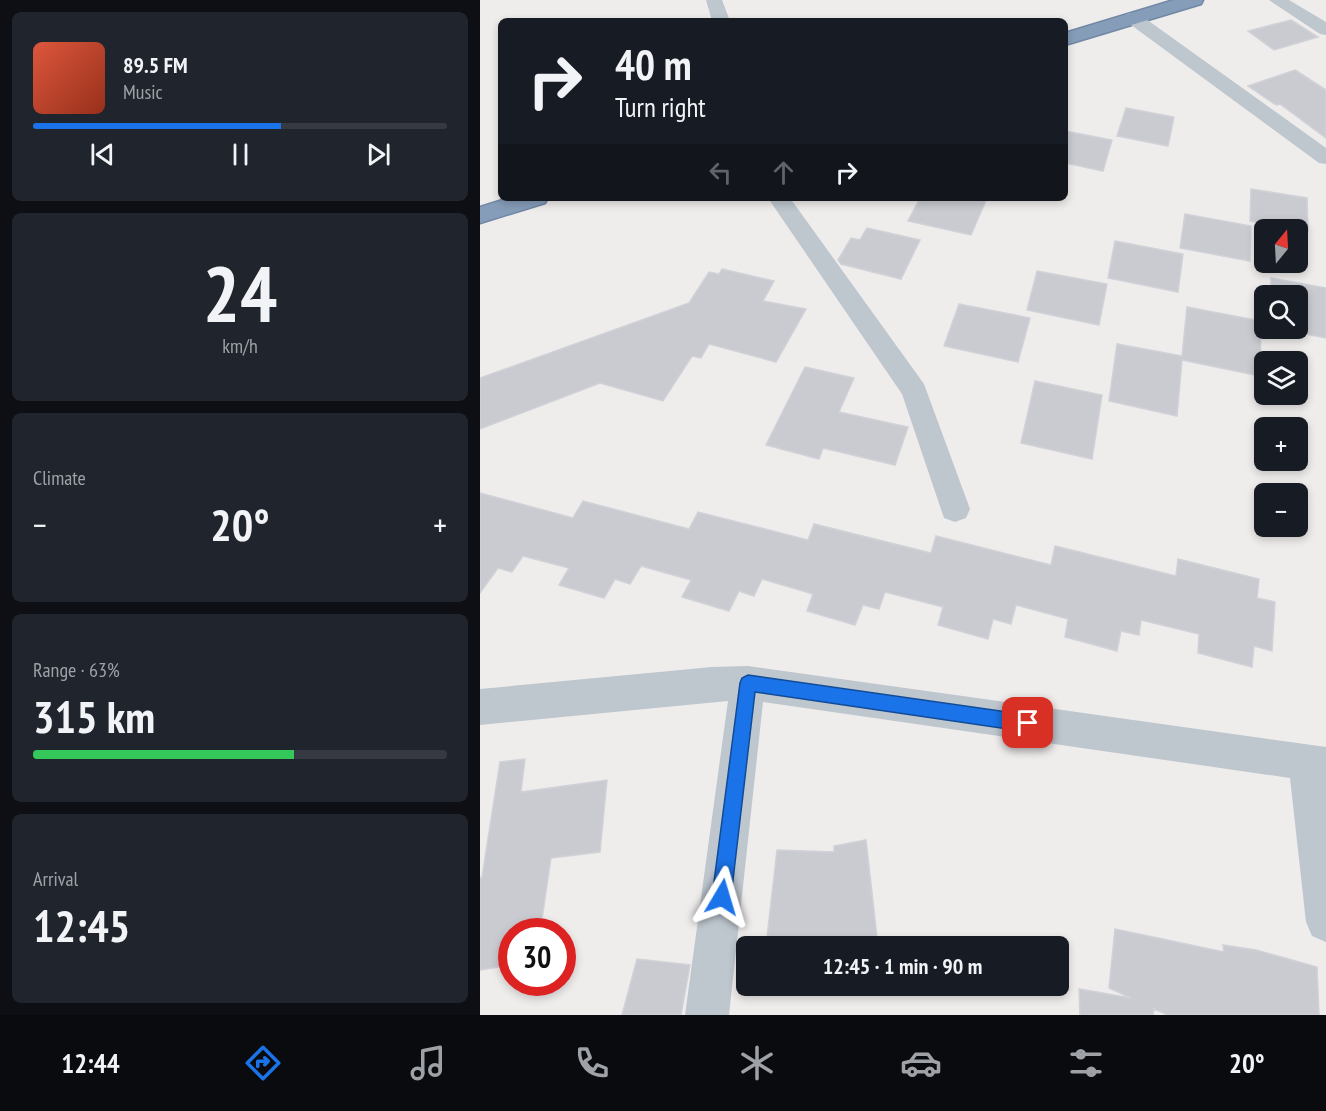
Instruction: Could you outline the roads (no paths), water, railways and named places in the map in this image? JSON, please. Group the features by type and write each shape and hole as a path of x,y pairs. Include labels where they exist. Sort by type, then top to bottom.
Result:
{"highway":[{"path":"1068,21 1194,0"},
{"path":"1068,38 1136,9"},
{"path":"480,192 498,187"},
{"path":"480,215 526,201"}],"street":[{"path":"714,0 720,18"},
{"path":"1277,0 1326,30"},
{"path":"1136,9 1326,158"},
{"path":"781,201 914,391 955,509"},
{"path":"707,1015 748,683"},
{"path":"480,707 712,684 748,683 1317,764 1326,922"}]}
